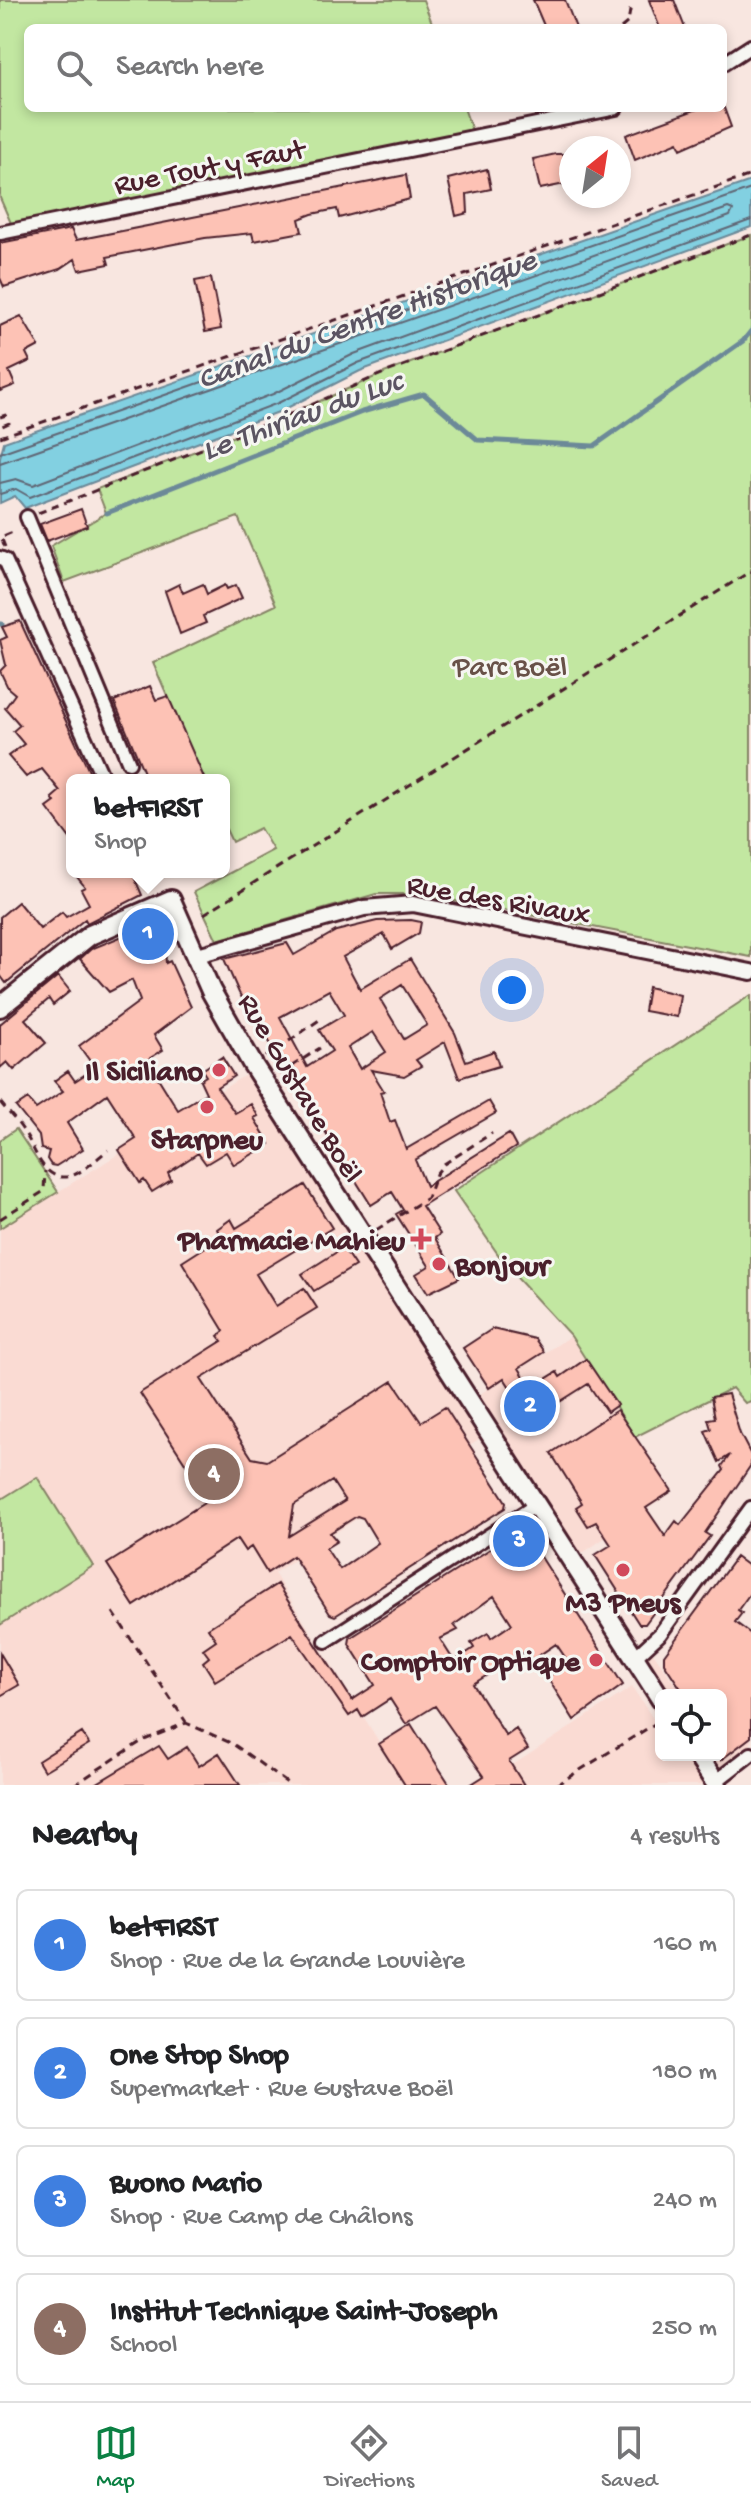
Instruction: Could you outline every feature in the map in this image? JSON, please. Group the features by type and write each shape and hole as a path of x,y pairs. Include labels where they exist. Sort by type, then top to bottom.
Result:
{"main road":[{"name":"Rue Gustave Boël","path":"0,1007 90,935 171,900 194,956 264,1084 655,1690"},
{"path":"701,1761 716,1784"}],"street":[{"path":"727,61 751,46"},
{"name":"Rue Tout y Faut","path":"0,233 544,126 600,112"},
{"path":"27,517 129,763"},
{"path":"0,558 5,560 101,774"},
{"name":"Rue des Rivaux","path":"194,956 364,908 413,904 751,972"},
{"path":"326,1641 536,1505"},
{"path":"634,1658 660,1634 751,1508"},
{"path":"716,1784 751,1754"}],"path":[{"path":"626,24 631,5"},
{"path":"0,437 751,175"},
{"path":"27,517 281,418 384,373 751,235"},
{"path":"0,417 6,415 9,423 0,427"},
{"path":"1,537 13,532"},
{"path":"204,914 751,571"},
{"path":"253,1065 322,1018"},
{"path":"264,1084 320,1048"},
{"path":"0,1102 25,1133 45,1169 47,1184 44,1191 0,1219"},
{"path":"363,1239 427,1198 436,1174 444,1164 492,1133"},
{"path":"45,1169 65,1177 108,1150"},
{"path":"113,1612 186,1723 233,1744 290,1785"},
{"path":"74,1785 142,1741 186,1723"},
{"path":"556,1785 655,1724"}],"shaded area":[{"path":"255,1069 469,1401 571,1336 671,1493 571,1561 488,1433 274,1573 406,1785 0,1785 0,1228"},
{"path":"751,1643 751,1754 717,1785 482,1785 632,1687 655,1719 655,1761 727,1761 727,1689 679,1689"},
{"path":"649,1647 679,1689 657,1689 634,1658"}],"green space":[{"path":"0,0 423,0 432,24 24,24 24,112 465,112 475,139 14,230 0,198"},
{"name":"Parc Boël","path":"751,235 751,957 418,894 376,894 217,940 194,892 220,878 230,878 230,873 273,850 260,828 232,842 230,774 201,774 153,663 276,605 238,517 64,582 51,546 106,513 97,489 281,418 384,373"},
{"path":"751,995 751,1401 745,1403 732,1388 635,1437 571,1336 507,1267 454,1191"},
{"path":"16,1129 58,1192 0,1228 0,1140"},
{"path":"37,1477 93,1566 0,1625 0,1500"}],"water":[{"name":"Canal du Centre Historique","path":"751,181 751,227 360,371 281,411 25,508 15,496 0,503 0,457 4,442"}],"building":[{"path":"533,0 565,0 574,24 543,24"},
{"path":"649,0 674,0 683,24 658,24"},
{"path":"689,112 725,112 731,127 681,149 678,142 635,160 631,136 626,136"},
{"path":"559,154 559,185 540,189 533,159"},
{"path":"487,169 491,189 467,194 468,213 456,216 448,179"},
{"path":"406,175 410,199 339,218 337,209 312,214 299,219 302,232 254,241 252,233 205,238 107,257 109,264 79,270 75,259 60,269 4,287 0,278 0,243 71,229 76,240"},
{"path":"211,278 221,329 205,332 195,281"},
{"path":"21,316 39,346 26,353 30,361 9,371 15,385 0,391 0,326"},
{"path":"81,509 87,526 47,541 40,524"},
{"path":"179,584 183,593 203,584 207,594 225,585 227,589 236,585 242,598 203,616 206,623 180,634 165,591"},
{"path":"20,621 90,774 66,774 66,833 47,808 55,802 52,798 60,791 42,769 26,777 8,756 24,744 13,731 20,725 5,708 15,694 8,688 0,671 6,665 0,640 7,637 2,627"},
{"path":"150,686 156,700 168,696 202,774 144,774 114,701"},
{"path":"78,878 135,878 142,895 87,923 85,919 6,983 0,975 0,917 18,902 40,929 62,912 66,917 89,904 81,889 85,887"},
{"path":"377,921 421,922 419,933 392,949 384,934 343,957 360,989 410,959 455,1033 466,1061 494,1051 499,1066 459,1078 445,1042 416,1060 421,1066 404,1076 371,1070 384,1091 380,1092 390,1122 395,1120 406,1149 489,1101 496,1113 415,1160 426,1186 509,1134 516,1147 422,1206 440,1234 435,1238 459,1278 428,1293 416,1274 429,1266 396,1214 403,1210 392,1192 371,1205 239,993 224,959 287,943 294,955 336,931","holes":["402,985 427,1025 404,1039 380,999","329,990 344,1015 319,1030 332,1051 307,1067 280,1017","373,1032 386,1052 360,1069 348,1048"]},
{"path":"154,923 165,949 166,963 170,961 191,1007 154,1035 163,1050 147,1060 178,1110 206,1093 200,1080 206,1076 202,1070 222,1057 234,1076 217,1087 235,1113 251,1104 258,1116 254,1118 270,1144 234,1165 226,1152 206,1164 198,1153 168,1173 171,1180 152,1192 144,1180 140,1183 119,1150 136,1139 107,1094 67,1123 83,1149 56,1166 51,1165 47,1159 49,1151 41,1149 39,1136 16,1107 28,1099 36,1109 63,1091 54,1081 68,1071 75,1081 95,1068 79,1046 140,1001 132,980 109,992 80,959 91,949"},
{"path":"58,976 70,991 53,1005 49,999 25,1019 46,1043 14,1070 7,1062 0,1068 0,1024"},
{"path":"648,987 680,995 677,1017 644,1011"},
{"path":"305,1185 332,1228 256,1274 276,1306 304,1288 317,1308 201,1379 252,1458 267,1461 393,1381 421,1422 445,1407 506,1502 505,1508 335,1616 330,1614 293,1556 267,1573 251,1547 245,1551 237,1539 134,1606 107,1564 209,1500 140,1393 222,1341 218,1336 224,1331 182,1262 221,1237 217,1229 231,1219 236,1228","holes":["332,1481 345,1501 289,1536 294,1505","357,1516 363,1518 378,1543 340,1569 326,1548 337,1541 330,1533"]},
{"path":"343,1248 355,1266 314,1291 302,1274"},
{"path":"492,1329 535,1339 544,1352 519,1368 531,1388 557,1372 560,1377 586,1359 617,1405 607,1412 588,1384 531,1420 504,1378 489,1388 463,1348"},
{"path":"728,1394 740,1434 751,1455 751,1465 705,1533 710,1536 645,1624 639,1624 595,1555 611,1545 596,1522 588,1526 576,1507 582,1503 551,1453 617,1410 672,1491 646,1508 665,1536 676,1521 680,1525 724,1470 722,1466 730,1455 719,1462 705,1431 711,1429 708,1419 715,1418 711,1397"},
{"path":"520,1530 525,1532 623,1685 574,1720 547,1677 569,1663 556,1644 532,1660 526,1651 473,1684 506,1736 516,1729 528,1749 509,1761 524,1785 470,1785 484,1776 435,1706 406,1724 390,1699 362,1717 358,1710 349,1716 292,1634 215,1681 203,1662 209,1657 203,1649 216,1640 208,1628 277,1584 352,1700 375,1685 349,1644 350,1638","holes":["494,1596 512,1624 491,1638 488,1633 471,1643 474,1648 454,1661 440,1639 458,1630 454,1625"]},
{"path":"736,1557 751,1568 751,1592 738,1610 742,1613 735,1622 751,1634 751,1737 727,1755 727,1689 681,1689 664,1663 664,1655"},
{"path":"0,1653 19,1685 0,1696"},
{"path":"411,1724 450,1785 405,1785 379,1744"},
{"path":"82,1733 89,1744 44,1771 38,1761"},
{"path":"159,1746 168,1759 187,1747 199,1766 219,1753 240,1785 94,1785"}],"waterway":[{"name":"Le Thiriau du Luc","path":"107,513 362,412 424,394 478,440 594,446 743,341 751,331"}],"place":[{"name":"betFIRST","path":"148,934"},
{"name":"Il Siciliano","path":"219,1070"},
{"name":"Starpneu","path":"207,1107"},
{"name":"Pharmacie Mahieu","path":"421,1239"},
{"name":"Bonjour","path":"439,1264"},
{"name":"One Stop Shop","path":"530,1406"},
{"name":"Institut Technique Saint-Joseph","path":"214,1474"},
{"name":"Buono Mario","path":"519,1541"},
{"name":"M3 Pneus","path":"623,1570"},
{"name":"Comptoir Optique","path":"596,1660"}]}
